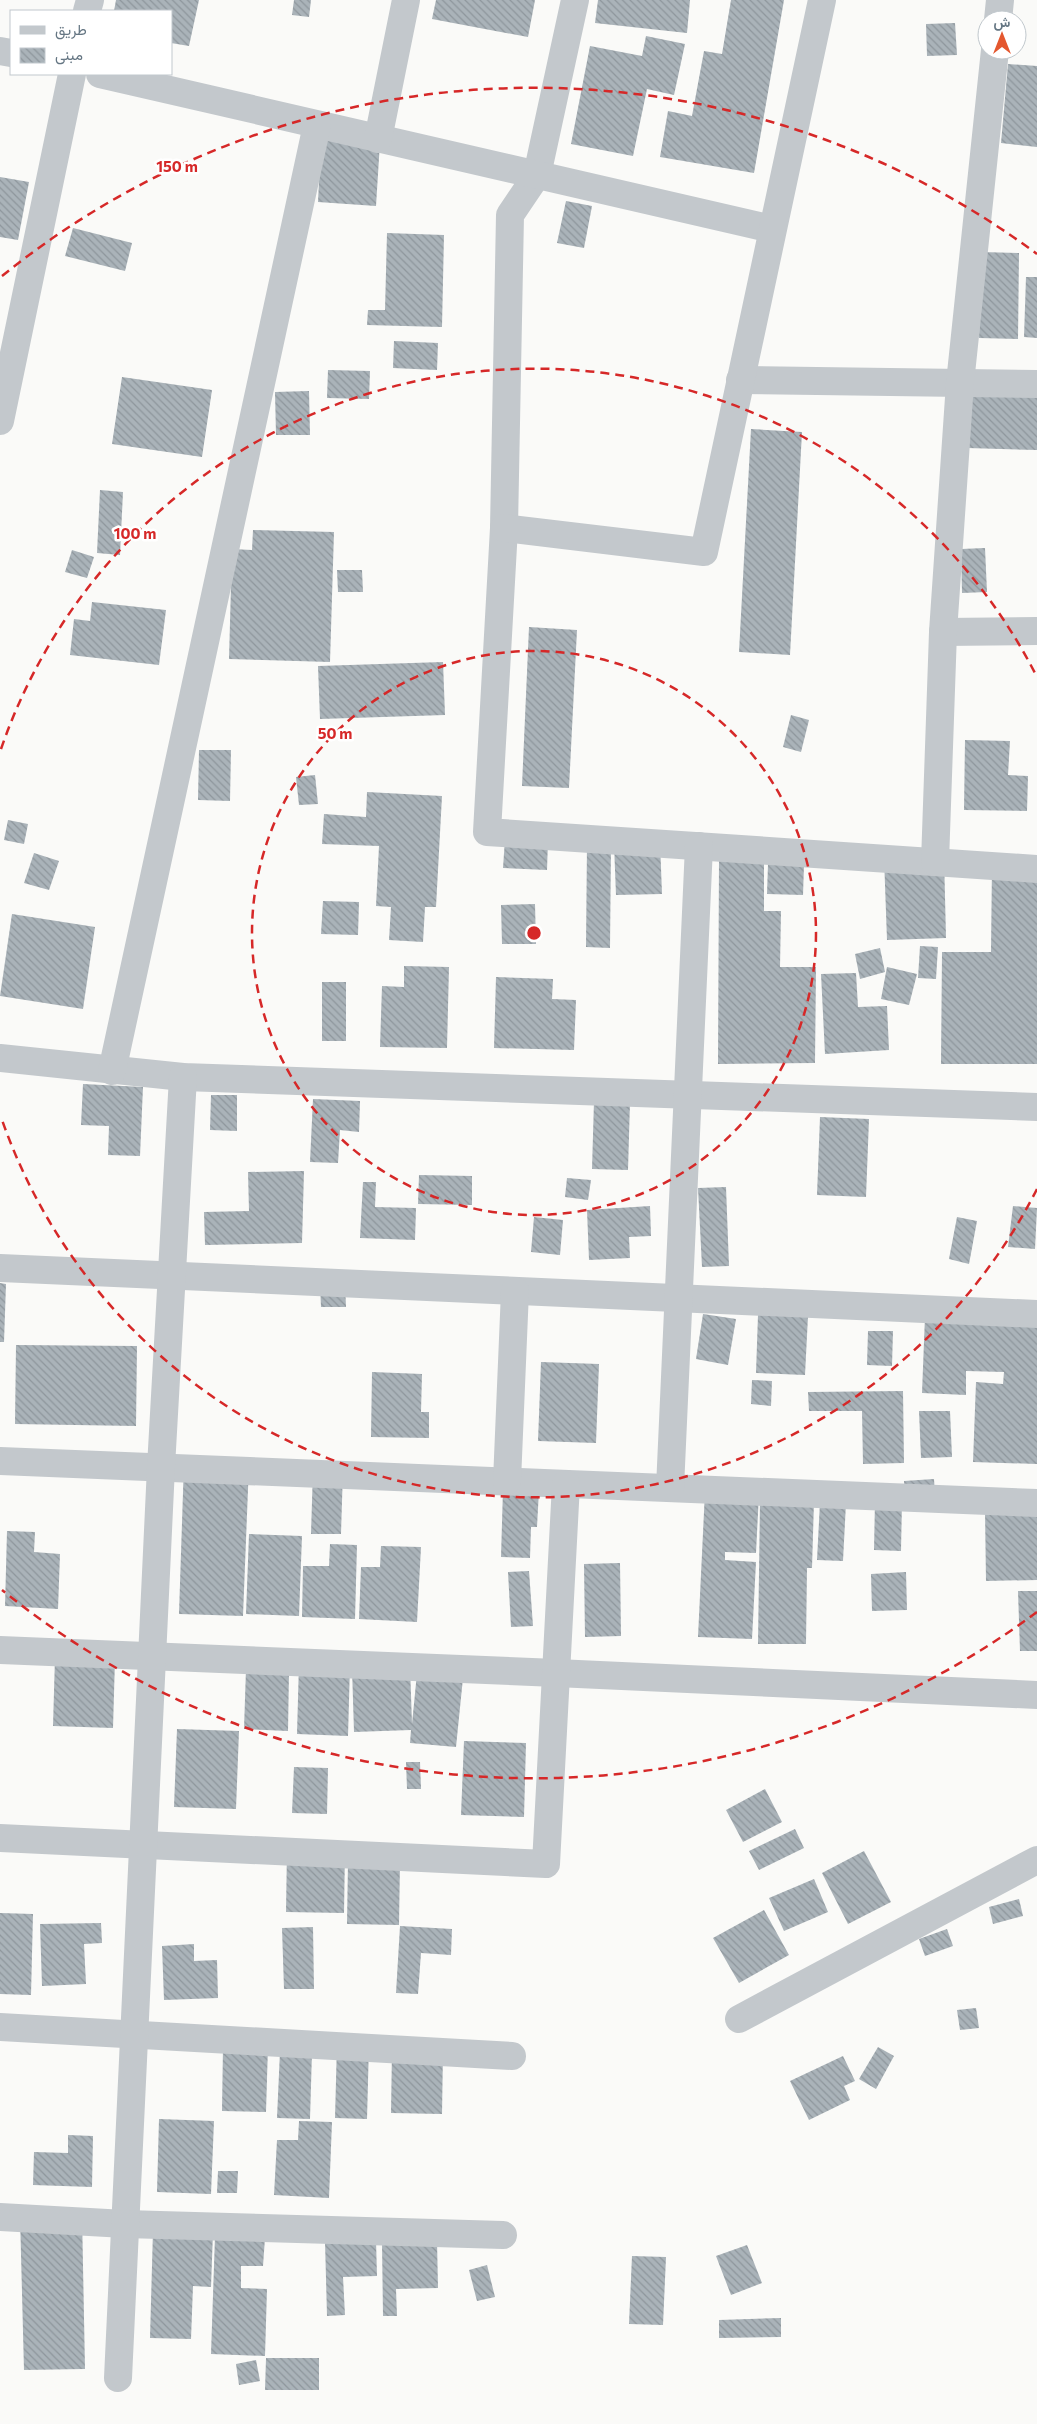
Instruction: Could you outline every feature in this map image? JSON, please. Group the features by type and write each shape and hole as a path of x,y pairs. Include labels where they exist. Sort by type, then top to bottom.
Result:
{"street":[{"path":"378,139 406,0"},
{"path":"575,0 538,175 510,215 504,528 487,832 1037,869"},
{"path":"504,528 704,552 822,0"},
{"path":"935,862 943,632 960,383 994,60"},
{"path":"0,422 72,75"},
{"path":"104,75 772,229"},
{"path":"112,1071 317,125"},
{"path":"740,380 1037,384"},
{"path":"943,632 1037,631"},
{"path":"670,1488 699,846"},
{"path":"0,1058 184,1077 1037,1107"},
{"path":"118,2378 161,1468 184,1077"},
{"path":"0,1268 1037,1314"},
{"path":"507,1481 515,1291"},
{"path":"0,1461 1037,1503"},
{"path":"0,1838 546,1864 566,1484"},
{"path":"0,1650 556,1672 1037,1695"},
{"path":"739,2019 1037,1860"},
{"path":"0,2027 512,2056"},
{"path":"0,2217 126,2224 503,2235"}],"building":[{"path":"116,0 199,0 189,46 172,43 172,10 114,10"},
{"path":"294,0 311,0 309,17 292,15"},
{"path":"436,0 535,0 528,37 432,19"},
{"path":"598,0 690,0 687,33 595,23"},
{"path":"731,0 784,0 754,173 660,157 668,111 692,116 704,51 722,54"},
{"path":"955,23 957,55 927,56 926,24"},
{"path":"646,36 685,44 674,95 647,89 633,156 571,144 590,46 642,56"},
{"path":"1008,64 1037,66 1037,147 1001,143"},
{"path":"321,139 380,142 376,206 318,202"},
{"path":"0,177 29,182 18,240 0,237"},
{"path":"566,201 592,206 584,248 557,243"},
{"path":"73,228 132,243 125,271 65,256"},
{"path":"387,233 444,235 442,327 367,325 368,310 385,310"},
{"path":"981,252 1019,253 1018,339 979,338"},
{"path":"1026,277 1037,277 1037,338 1024,337"},
{"path":"394,341 438,343 437,370 393,368"},
{"path":"328,370 370,371 369,399 327,398"},
{"path":"122,377 212,390 202,457 112,444"},
{"path":"970,387 1037,388 1037,450 967,448"},
{"path":"309,391 310,435 276,435 275,392"},
{"path":"751,429 802,432 790,655 739,652"},
{"path":"100,490 123,492 120,555 97,553"},
{"path":"253,530 334,532 330,662 229,659 232,549 252,550"},
{"path":"985,548 987,592 962,593 961,549"},
{"path":"72,550 94,557 87,578 65,572"},
{"path":"337,570 362,570 363,592 338,592"},
{"path":"92,602 166,610 159,665 70,655 74,619 90,621"},
{"path":"529,627 577,630 569,788 522,786"},
{"path":"443,662 445,715 320,719 318,666"},
{"path":"791,715 809,720 801,752 783,747"},
{"path":"965,740 1010,741 1008,775 1028,776 1027,811 964,810"},
{"path":"199,750 231,750 230,801 198,800"},
{"path":"315,775 318,804 299,805 296,777"},
{"path":"367,792 442,796 436,907 425,907 423,942 389,940 391,907 376,906 379,846 322,844 324,814 366,817"},
{"path":"8,820 28,824 24,844 4,840"},
{"path":"505,839 548,840 547,870 503,868"},
{"path":"660,842 662,894 616,895 614,844"},
{"path":"587,844 611,844 610,948 586,947"},
{"path":"34,853 59,861 49,890 24,883"},
{"path":"944,856 946,938 887,940 884,857"},
{"path":"719,859 764,859 764,911 781,911 780,967 816,967 815,1063 718,1064"},
{"path":"768,864 804,865 803,895 767,894"},
{"path":"992,864 1037,864 1037,1064 941,1064 942,952 991,952"},
{"path":"323,901 359,902 358,935 321,934"},
{"path":"535,904 536,944 502,944 501,905"},
{"path":"12,914 95,927 83,1009 0,996"},
{"path":"920,946 938,947 936,979 918,978"},
{"path":"880,948 885,972 860,979 855,954"},
{"path":"404,966 449,967 447,1048 380,1047 382,986 404,987"},
{"path":"887,967 917,974 909,1005 881,999"},
{"path":"856,973 858,1007 887,1006 889,1050 825,1054 821,974"},
{"path":"496,977 553,979 552,999 576,1000 574,1050 494,1048"},
{"path":"322,982 346,982 346,1041 322,1041"},
{"path":"83,1084 143,1087 140,1156 108,1155 109,1126 81,1125"},
{"path":"211,1095 237,1095 237,1131 210,1130"},
{"path":"313,1099 360,1101 359,1132 340,1130 338,1163 310,1162"},
{"path":"594,1101 630,1102 628,1170 592,1169"},
{"path":"820,1117 869,1119 866,1197 817,1195"},
{"path":"304,1171 302,1243 205,1245 204,1212 249,1211 248,1172"},
{"path":"419,1175 472,1176 472,1205 418,1204"},
{"path":"567,1178 591,1180 588,1200 565,1197"},
{"path":"363,1182 376,1182 375,1207 416,1208 415,1240 360,1238"},
{"path":"726,1187 729,1266 702,1267 698,1188"},
{"path":"650,1206 651,1236 629,1237 630,1258 589,1260 587,1210"},
{"path":"1013,1206 1037,1208 1035,1249 1008,1247"},
{"path":"534,1217 563,1220 560,1255 531,1252"},
{"path":"957,1217 977,1221 969,1264 949,1259"},
{"path":"0,1283 6,1284 4,1342 0,1342"},
{"path":"345,1283 346,1307 321,1307 320,1284"},
{"path":"703,1314 736,1319 728,1365 696,1359"},
{"path":"758,1315 808,1316 805,1375 756,1373"},
{"path":"925,1316 1037,1320 1037,1464 973,1462 976,1382 1003,1384 1004,1372 966,1371 966,1395 922,1393"},
{"path":"868,1331 893,1331 892,1366 867,1365"},
{"path":"16,1345 137,1346 136,1426 15,1424"},
{"path":"541,1362 599,1364 596,1443 538,1441"},
{"path":"372,1372 422,1374 421,1412 429,1412 429,1438 371,1437"},
{"path":"752,1380 772,1381 771,1406 751,1404"},
{"path":"903,1391 904,1463 863,1464 862,1411 809,1411 808,1392"},
{"path":"919,1411 950,1411 952,1457 921,1458"},
{"path":"184,1462 249,1464 243,1616 179,1614"},
{"path":"313,1469 343,1469 341,1534 311,1534"},
{"path":"934,1479 935,1494 905,1496 904,1481"},
{"path":"503,1489 539,1490 537,1527 531,1527 530,1558 501,1557"},
{"path":"705,1491 759,1493 756,1553 725,1552 725,1560 756,1562 752,1639 698,1637"},
{"path":"760,1501 814,1501 812,1568 807,1568 806,1644 758,1644"},
{"path":"875,1501 902,1501 901,1551 874,1550"},
{"path":"820,1502 846,1503 843,1561 817,1560"},
{"path":"1037,1509 1037,1580 986,1581 985,1510"},
{"path":"7,1531 35,1532 34,1552 60,1554 58,1609 5,1606"},
{"path":"249,1534 302,1536 299,1616 246,1614"},
{"path":"330,1544 357,1545 355,1619 302,1617 303,1566 329,1566"},
{"path":"381,1546 421,1547 417,1622 359,1619 361,1567 380,1567"},
{"path":"620,1563 621,1636 585,1637 584,1564"},
{"path":"529,1571 533,1626 511,1627 508,1572"},
{"path":"906,1572 907,1610 872,1611 871,1574"},
{"path":"1018,1591 1037,1591 1037,1651 1020,1651"},
{"path":"55,1657 115,1659 113,1728 53,1726"},
{"path":"299,1663 350,1665 348,1736 297,1734"},
{"path":"410,1666 412,1724 417,1673 463,1678 456,1747 410,1743 411,1730 354,1732 352,1668"},
{"path":"246,1669 289,1671 288,1731 244,1729"},
{"path":"177,1729 239,1731 236,1809 174,1807"},
{"path":"464,1741 526,1743 524,1817 461,1815"},
{"path":"406,1762 420,1762 421,1789 407,1789"},
{"path":"294,1767 328,1768 327,1814 292,1813"},
{"path":"765,1789 782,1822 743,1842 726,1810"},
{"path":"795,1829 804,1848 759,1870 749,1851"},
{"path":"287,1848 345,1849 344,1913 286,1912"},
{"path":"864,1851 891,1902 848,1924 822,1873"},
{"path":"348,1861 400,1862 399,1925 347,1924"},
{"path":"814,1879 828,1912 784,1931 769,1898"},
{"path":"1019,1899 1023,1916 993,1924 989,1907"},
{"path":"764,1910 789,1955 739,1983 713,1938"},
{"path":"0,1913 33,1914 31,1995 0,1994"},
{"path":"101,1923 102,1943 84,1944 86,1984 42,1986 40,1924"},
{"path":"400,1926 452,1929 451,1955 421,1953 418,1994 396,1993"},
{"path":"313,1927 314,1989 284,1989 282,1928"},
{"path":"947,1929 953,1946 925,1956 919,1939"},
{"path":"194,1944 194,1961 217,1960 218,1998 164,2000 162,1946"},
{"path":"976,2008 979,2028 960,2030 957,2010"},
{"path":"337,2043 369,2044 367,2119 335,2118"},
{"path":"223,2046 268,2046 266,2112 222,2111"},
{"path":"878,2047 894,2056 876,2089 859,2079"},
{"path":"392,2049 443,2051 442,2114 391,2113"},
{"path":"280,2051 312,2052 310,2119 277,2118"},
{"path":"843,2056 855,2081 844,2086 850,2100 809,2120 790,2081"},
{"path":"159,2119 214,2121 211,2194 157,2192"},
{"path":"299,2121 332,2122 329,2198 274,2195 277,2140 298,2140"},
{"path":"68,2135 93,2136 92,2187 33,2185 34,2152 68,2153"},
{"path":"218,2171 238,2171 237,2193 217,2193"},
{"path":"82,2214 85,2369 24,2370 20,2215"},
{"path":"153,2230 213,2232 211,2287 193,2286 191,2339 150,2338"},
{"path":"215,2236 265,2238 263,2266 241,2266 241,2288 267,2289 265,2356 211,2354"},
{"path":"376,2240 377,2276 343,2277 345,2315 327,2316 325,2241"},
{"path":"437,2241 438,2288 396,2289 397,2316 383,2316 382,2242"},
{"path":"747,2245 762,2283 731,2295 716,2256"},
{"path":"632,2256 666,2257 663,2325 629,2324"},
{"path":"487,2265 495,2297 477,2301 469,2270"},
{"path":"781,2318 781,2337 719,2338 719,2320"},
{"path":"266,2358 319,2358 319,2390 265,2390"},
{"path":"256,2360 260,2381 239,2385 236,2364"}]}
